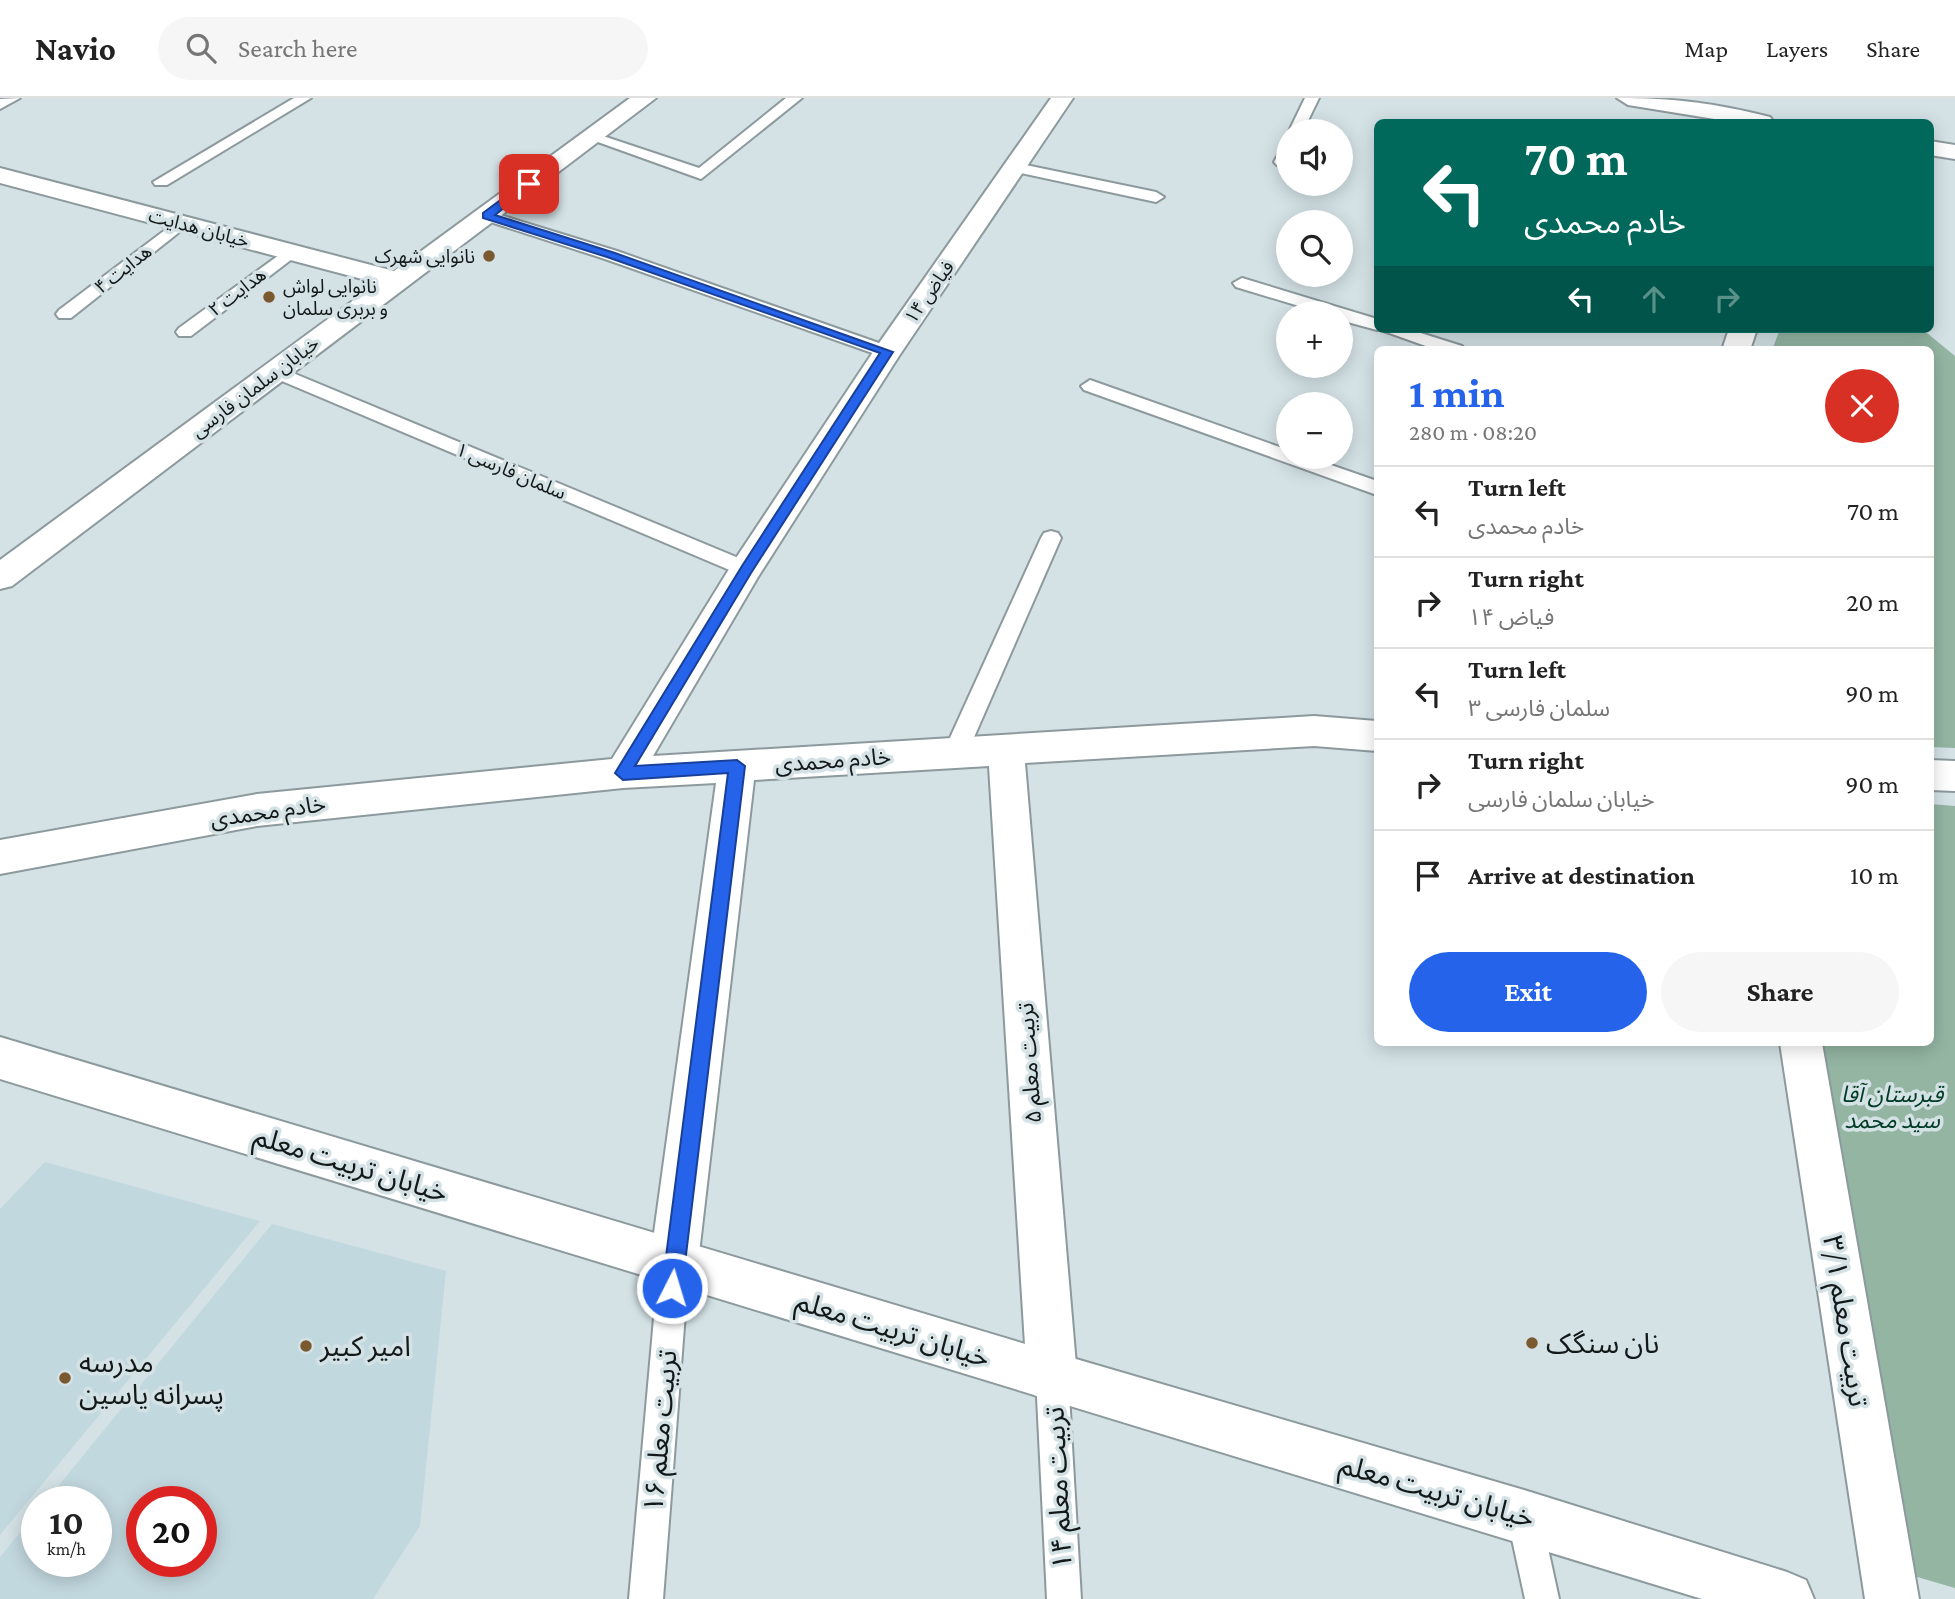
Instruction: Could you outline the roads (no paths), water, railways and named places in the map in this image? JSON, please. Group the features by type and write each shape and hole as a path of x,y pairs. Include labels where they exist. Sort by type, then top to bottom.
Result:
{"street":[{"name":"خیابان سلمان فارسی","path":"0,577 645,98"},
{"name":"فیاض ۱۴","path":"623,773 747,569 887,352 1062,98"},
{"path":"1628,98 1744,119"},
{"path":"1934,149 1955,152"},
{"name":"خیابان هدایت","path":"2,177 399,281"},
{"name":"خادم محمدی","path":"0,857 257,810 623,773 1314,731 1374,736"},
{"name":"تربیت معلم ۵","path":"1006,748 1052,1377"},
{"path":"674,1262 737,766"},
{"path":"1934,775 1955,776"},
{"name":"تربیت معلم ۳/۱","path":"1801,1046 1892,1599"},
{"name":"خیابان تربیت معلم","path":"0,1058 1052,1377 1524,1516 1787,1599"}],"lane":[{"path":"0,105 13,98"},
{"path":"162,183 304,98"},
{"path":"592,138 701,174 795,98"},
{"path":"1302,119 1312,98"},
{"path":"1016,168 1156,197"},
{"path":"487,216 611,255 887,352"},
{"name":"هدایت ۴","path":"65,314 181,223"},
{"name":"هدایت ۲","path":"185,332 290,252"},
{"path":"1242,283 1299,301"},
{"path":"1353,318 1374,324"},
{"path":"1402,333 1443,346"},
{"name":"سلمان فارسی ۱","path":"276,372 747,569"},
{"path":"1090,386 1276,453"},
{"path":"1322,469 1374,487"},
{"path":"957,751 1052,538"},
{"name":"تربیت معلم ۱۶","path":"646,1599 674,1262"},
{"name":"تربیت معلم ۱۴","path":"1052,1377 1064,1599"},
{"path":"1524,1516 1542,1599"}],"place":[{"name":"نانوایی شهرک","path":"489,256"},
{"name":"نانوایی لواش و بربری سلمان","path":"269,297"},
{"name":"نان سنگک","path":"1532,1343"},
{"name":"امیر کبیر","path":"306,1346"},
{"name":"مدرسه پسرانه یاسین","path":"65,1378"}],"park label":[{"name":"قبرستان آقا سید محمد","path":"1892,1107"}]}
